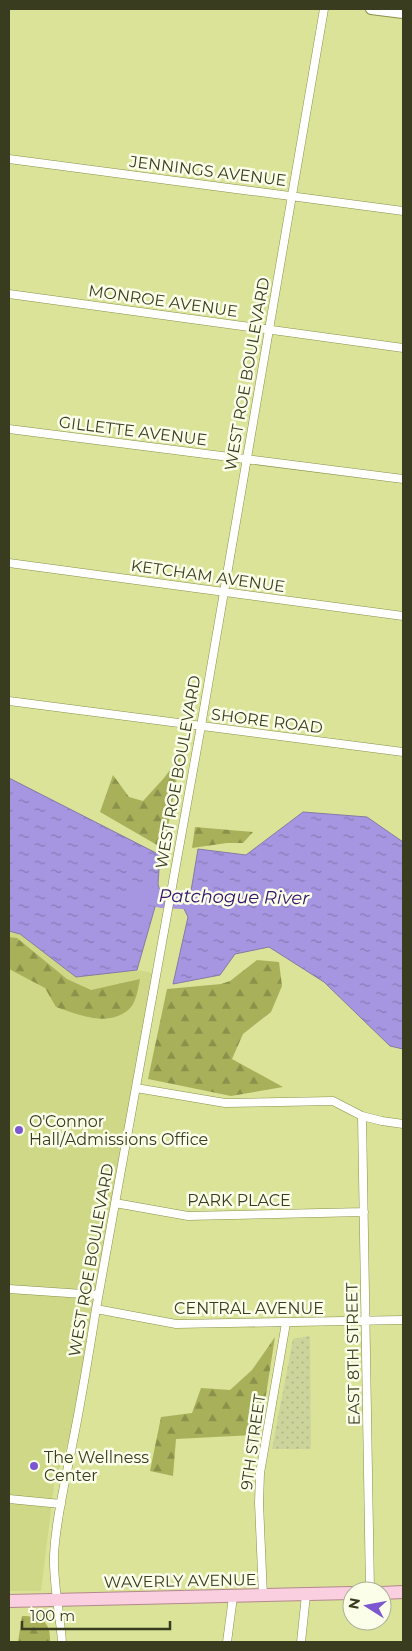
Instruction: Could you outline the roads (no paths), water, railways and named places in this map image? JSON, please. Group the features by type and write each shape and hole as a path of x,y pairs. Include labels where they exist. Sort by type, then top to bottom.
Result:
{"main road":[{"name":"WAVERLY AVENUE","path":"9,1601 342,1593"}],"street":[{"name":"WEST ROE BOULEVARD","path":"62,1642 54,1582 54,1554 61,1504 201,726 324,9"},
{"path":"371,9 403,13"},
{"name":"JENNINGS AVENUE","path":"9,159 403,211"},
{"name":"MONROE AVENUE","path":"9,294 403,348"},
{"name":"GILLETTE AVENUE","path":"9,429 403,479"},
{"name":"KETCHAM AVENUE","path":"9,563 403,616"},
{"name":"SHORE ROAD","path":"9,701 403,752"},
{"path":"136,1088 225,1103 333,1101 362,1116 403,1124"},
{"name":"EAST 8TH STREET","path":"362,1116 367,1321 370,1581"},
{"name":"PARK PLACE","path":"115,1203 188,1216 364,1212"},
{"path":"9,1289 98,1295"},
{"name":"CENTRAL AVENUE","path":"96,1309 176,1324 403,1320"},
{"name":"9TH STREET","path":"263,1596 259,1503 260,1473 286,1323"},
{"path":"9,1499 61,1504"},
{"path":"302,1642 306,1595"},
{"path":"227,1642 233,1597"}],"water":[{"path":"9,778 160,855 158,884 162,899 155,907 137,970 76,977 20,934 9,931"},
{"path":"303,812 367,817 403,842 403,1049 390,1046 324,982 269,947 235,954 220,975 173,984 188,917 180,901 191,891 198,849 246,855"}],"waterway":[{"name":"Patchogue River","path":"139,893 162,899 202,901"}],"place":[{"name":"O'Connor Hall/Admissions Office","path":"19,1130"},
{"name":"The Wellness Center","path":"34,1466"}]}
